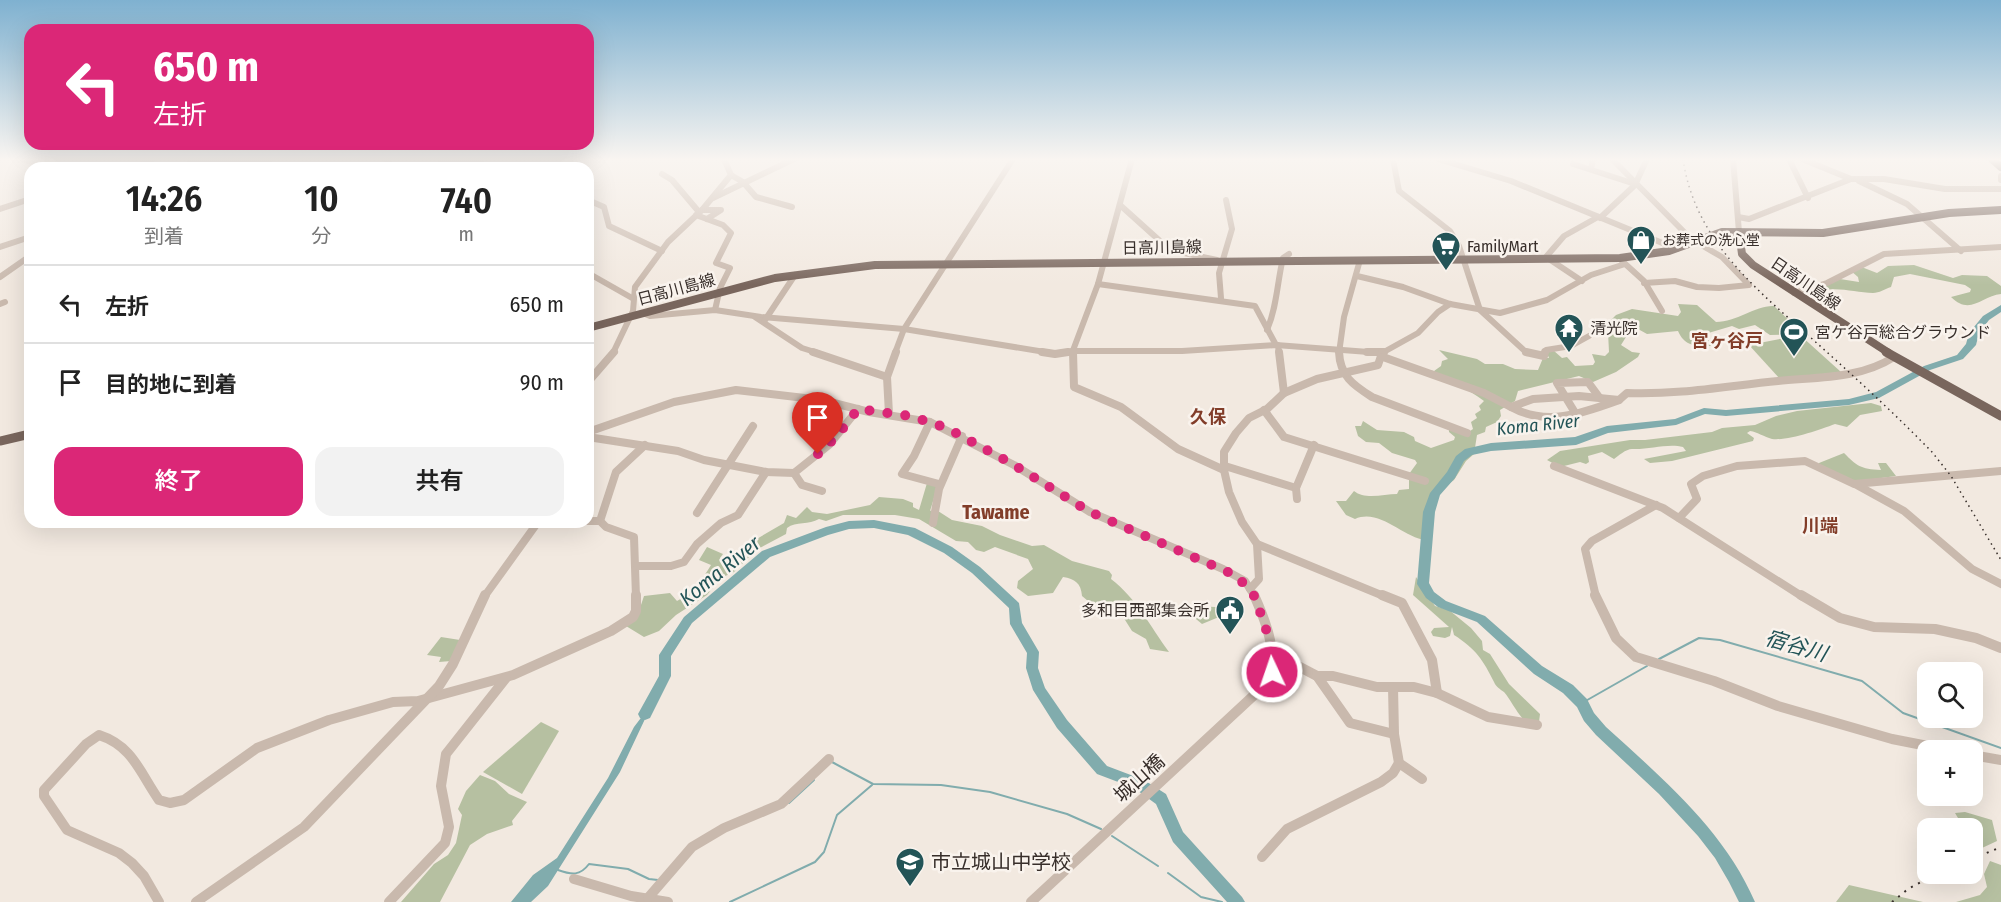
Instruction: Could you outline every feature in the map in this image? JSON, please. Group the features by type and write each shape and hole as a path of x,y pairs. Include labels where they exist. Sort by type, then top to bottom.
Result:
{"main road":[{"name":"日高川島線","path":"594,326 719,292 795,275 875,266 1547,258 1623,261 1677,249 1722,232 1823,233 1960,212 2001,210"},
{"name":"日高川島線","path":"1739,232 1740,248 1746,259 1794,293 1896,358 2001,416"},
{"path":"5,442 24,436"}],"street":[{"path":"0,209 24,201"},
{"path":"690,201 707,219 723,225 731,233 716,263 730,268 719,292 715,310"},
{"path":"594,376 610,359 633,311 632,298 635,287 675,234 709,201"},
{"path":"771,201 792,207"},
{"path":"889,414 887,377 904,329 986,201"},
{"path":"1121,201 1098,284 1074,351 1071,365 1074,387 1121,407 1155,429 1170,443 1203,461 1296,488"},
{"path":"1221,298 1218,288 1222,261 1232,232 1226,201"},
{"path":"1412,201 1447,227 1463,259 1480,310 1509,339 1533,356 1544,356 1546,350 1571,345 1589,336"},
{"path":"1560,201 1677,249"},
{"path":"1582,281 1546,256 1561,239 1622,201"},
{"path":"1644,283 1675,281 1697,287 1719,288 1749,285 1722,256 1695,243 1654,201"},
{"path":"1737,201 1739,232"},
{"path":"1738,217 1749,219 1799,201"},
{"path":"1901,201 1961,251"},
{"path":"594,203 604,207 609,226 662,251"},
{"path":"1120,205 1170,250 1222,261"},
{"path":"699,212 721,210 707,219"},
{"path":"0,247 24,239"},
{"path":"1794,293 1827,283 1876,256 1904,251 1961,251 2001,247"},
{"path":"1267,330 1276,310 1276,285 1282,261 1289,254"},
{"path":"0,277 24,260"},
{"path":"1360,260 1337,350 1344,374 1359,389 1372,397 1467,433"},
{"path":"1357,276 1404,287 1450,304 1493,313 1509,311 1547,300 1623,261 1644,283 1662,311"},
{"path":"762,324 795,275"},
{"path":"594,276 632,298"},
{"path":"1098,284 1162,294 1221,298 1259,309 1267,330 1277,345 1284,393"},
{"path":"1203,461 1212,460 1224,452 1245,423 1284,393 1317,379 1374,366 1382,355 1418,333 1438,312 1450,304"},
{"path":"643,313 650,316 715,310 754,316 904,329 1041,352 1182,351 1277,345 1382,355 1484,393 1531,418 1577,416 1618,400 1627,393 1670,394 1834,375 1887,363 1896,358"},
{"path":"754,316 762,324 802,348 887,377"},
{"path":"1577,416 1557,383 1588,382 1599,397"},
{"path":"594,430 674,402 727,391 822,400 930,422 962,436 1014,465 1090,512 1245,581 1250,589 1273,654 1317,676 1333,676 1377,687 1414,687 1437,693 1488,717 1538,725"},
{"path":"1511,406 1522,401 1566,397 1599,397 1618,400"},
{"path":"594,438 678,451 726,465 766,472 794,473 829,445 858,409"},
{"path":"1264,410 1284,437 1425,481"},
{"path":"930,422 916,448 913,461 902,474 939,484"},
{"path":"697,513 753,426"},
{"path":"933,523 934,504 939,484 962,436"},
{"path":"5,442 24,440"},
{"path":"600,521 616,472 645,445"},
{"path":"1297,499 1296,488 1314,445"},
{"path":"1224,452 1229,492 1242,522 1257,544 1259,579 1250,589"},
{"path":"1679,518 1697,499 1691,484 1703,476 1737,466 1805,460 1824,472 1854,484 1904,511 1967,566 2001,584"},
{"path":"1554,466 1656,505 1840,618 1874,627 1935,629 1976,638 2001,648"},
{"path":"1854,484 2001,471"},
{"path":"637,566 671,566 684,562 697,544 721,523 738,515 766,472"},
{"path":"794,473 802,485 822,492"},
{"path":"1656,505 1592,541 1585,549 1605,620 1625,651 1647,661 1714,681 1778,706 1892,739 1917,744"},
{"path":"159,902 144,876 132,863 119,853 67,830 44,796 44,790 95,737 99,735 111,739 135,758 159,800 176,803 189,797 257,748 336,718 393,702 426,699 506,678 611,630 633,617 636,611 637,566 634,537 606,527 600,521 594,521"},
{"path":"196,902 304,826 426,699 450,671 472,618 491,585 534,528"},
{"path":"1257,544 1402,603 1432,660 1437,693"},
{"path":"1259,565 1273,552"},
{"name":"城山橋","path":"1032,902 1265,685 1272,672 1273,654"},
{"path":"1317,676 1350,723 1394,734"},
{"path":"389,902 445,843 449,827 441,786 446,754 506,678"},
{"path":"1262,857 1287,829 1381,782 1393,773 1399,763 1394,734 1393,687"},
{"path":"1983,756 2001,760"},
{"path":"648,898 692,847 724,828 781,804 829,759"},
{"path":"1399,763 1408,767 1422,779"},
{"path":"574,879 631,896 668,902"}],"green space":[{"path":"1914,265 1953,278 1962,275 1987,276 2001,286 2001,294 1964,305 1951,297 1970,292 1971,289 1965,285 1910,274 1894,277 1891,287 1875,293 1833,289 1812,296 1803,293 1840,279 1859,282 1858,277 1851,271 1859,266 1877,273 1888,266"},
{"path":"1678,304 1697,305 1716,322 1767,306 1774,306 1803,334 1770,335 1755,325 1739,329 1732,326 1705,334 1712,346 1701,346 1688,343 1678,331 1647,334 1638,329 1626,337 1621,345 1632,352 1640,353 1638,357 1616,372 1593,382 1579,376 1518,391 1515,401 1500,410 1501,416 1497,422 1486,427 1485,432 1477,435 1474,454 1466,461 1454,480 1440,490 1432,507 1433,513 1426,540 1373,517 1355,519 1346,515 1336,501 1346,501 1354,491 1358,494 1375,496 1397,494 1399,490 1409,489 1409,474 1417,463 1415,460 1392,453 1379,443 1366,442 1358,436 1355,426 1361,426 1363,421 1377,430 1404,432 1414,437 1415,441 1431,448 1454,440 1455,437 1449,432 1449,428 1454,425 1470,431 1473,429 1471,422 1477,418 1475,414 1481,410 1479,406 1484,401 1428,370 1434,371 1441,366 1442,361 1448,359 1439,350 1477,359 1485,364 1503,364 1515,369 1538,370 1543,358 1549,358 1547,353 1553,350 1562,358 1567,357 1575,366 1593,365 1595,362 1592,354 1605,356 1609,352 1608,332 1614,330 1611,320 1616,315 1632,309 1678,316 1681,312"},
{"name":"宮ケ谷戸総合グラウンド","path":"1800,335 1841,372 1780,379 1749,345"},
{"path":"1871,403 1881,406 1882,411 1860,415 1847,427 1835,424 1779,439 1772,439 1750,431 1747,433 1754,438 1753,441 1672,461 1650,463 1644,459 1686,451 1683,447 1630,449 1614,459 1602,452 1588,456 1589,462 1586,464 1580,462 1560,467 1547,460 1560,451 1630,440 1712,432 1722,428 1755,425 1776,416 1797,411"},
{"path":"1844,453 1863,468 1881,470 1878,463 1886,463 1896,476 1852,482 1819,467 1819,463"},
{"path":"927,483 938,485 930,511 938,511 952,520 982,526 1032,546 1044,545 1072,561 1109,571 1112,575 1111,579 1136,604 1169,652 1150,649 1146,639 1132,631 1120,612 1094,606 1082,596 1079,585 1074,580 1063,577 1053,593 1028,596 1017,588 1018,581 1033,569 1028,559 995,547 984,552 976,550 968,542 956,541 919,519 895,515 843,515 826,521 819,519 791,526 787,528 786,534 756,550 734,572 721,578 707,595 676,615 659,631 644,637 626,626 639,611 644,596 670,593 677,601 692,590 711,565 699,560 707,547 723,554 720,558 727,561 748,544 784,523 787,515 796,518 807,507 812,512 827,514 870,505 879,497 903,499 913,503 913,507 919,510"},
{"path":"1416,577 1435,606 1449,610 1471,628 1482,641 1483,650 1490,654 1509,684 1540,714 1539,722 1523,719 1504,692 1496,685 1478,656 1454,635 1452,627 1450,636 1445,638 1433,636 1431,632 1434,628 1449,627 1413,595"},
{"path":"1190,606 1216,607 1219,617 1202,624 1190,614"},
{"path":"441,637 460,640 451,661 439,662 441,657 427,655"},
{"path":"541,722 559,731 522,794 483,772"},
{"path":"480,775 495,781 509,794 527,802 512,821 513,825 487,834 470,845 440,902 401,902 434,864 448,855 456,843 462,815 458,809 466,791"},
{"path":"1965,812 1992,820 1997,841 1983,848 1983,818 1958,818 1955,813"},
{"path":"1990,861 2001,865 2001,902 1956,902 1980,895 1987,887 1984,874"},
{"path":"1849,885 1923,902 1836,902"}],"water":[{"path":"653,702 620,772 548,886 531,902 511,902 533,875 557,858 608,778 634,727"}],"waterway":[{"name":"Koma River","path":"1747,902 1735,877 1703,831 1664,789 1601,731 1589,717 1582,703 1568,689 1538,670 1481,619 1442,604 1430,595 1423,584 1429,512 1435,493 1451,475 1460,459 1469,452 1491,447 1576,441 1607,430 1676,422 1704,411 1726,413 1849,402 1879,395 1927,368 1960,357 1971,345 1974,333 1986,318 2001,308"},
{"name":"Koma River","path":"645,714 665,676 665,655 688,620 766,554 826,531 849,525 874,524 911,531 948,550 976,570 1015,606 1016,624 1033,652 1032,668 1039,690 1062,724 1102,770 1139,784 1161,799 1178,837 1237,902"},
{"name":"宿谷川","path":"1659,659 1699,638 1720,640 1862,681 1903,713 2001,748"},
{"name":"宿谷川","path":"1582,703 1647,666"},
{"path":"832,762 873,784 941,785 990,792 1067,814 1101,829"},
{"path":"789,803 814,780"},
{"path":"730,902 815,862 824,852 837,815 872,785"},
{"path":"1112,836 1158,866"},
{"path":"558,870 575,873 582,871 589,864 628,869 649,879 658,880"},
{"path":"1168,873 1201,897 1222,902"}],"railway":[{"path":"1695,201 1716,241 1733,264 1932,452 1951,476 2001,560"},
{"path":"1983,854 2001,847"},
{"path":"1892,902 1917,884"}],"place":[{"name":"お葬式の洗心堂","path":"1641,266"},
{"name":"FamilyMart","path":"1446,272"},
{"name":"清光院","path":"1569,354"},
{"name":"宮ケ谷戸総合グラウンド","path":"1794,358"},
{"name":"多和目西部集会所","path":"1230,636"},
{"name":"市立城山中学校","path":"910,888"}],"district":[{"name":"宮ヶ谷戸","path":"1727,341"},
{"name":"久保","path":"1208,417"},
{"name":"Tawame","path":"996,512"},
{"name":"川端","path":"1820,526"}],"route":[{"path":"818,454 837,436 858,409 910,416 947,428 1014,465 1090,512 1223,569 1245,581 1255,597 1273,650 1272,672"}]}
